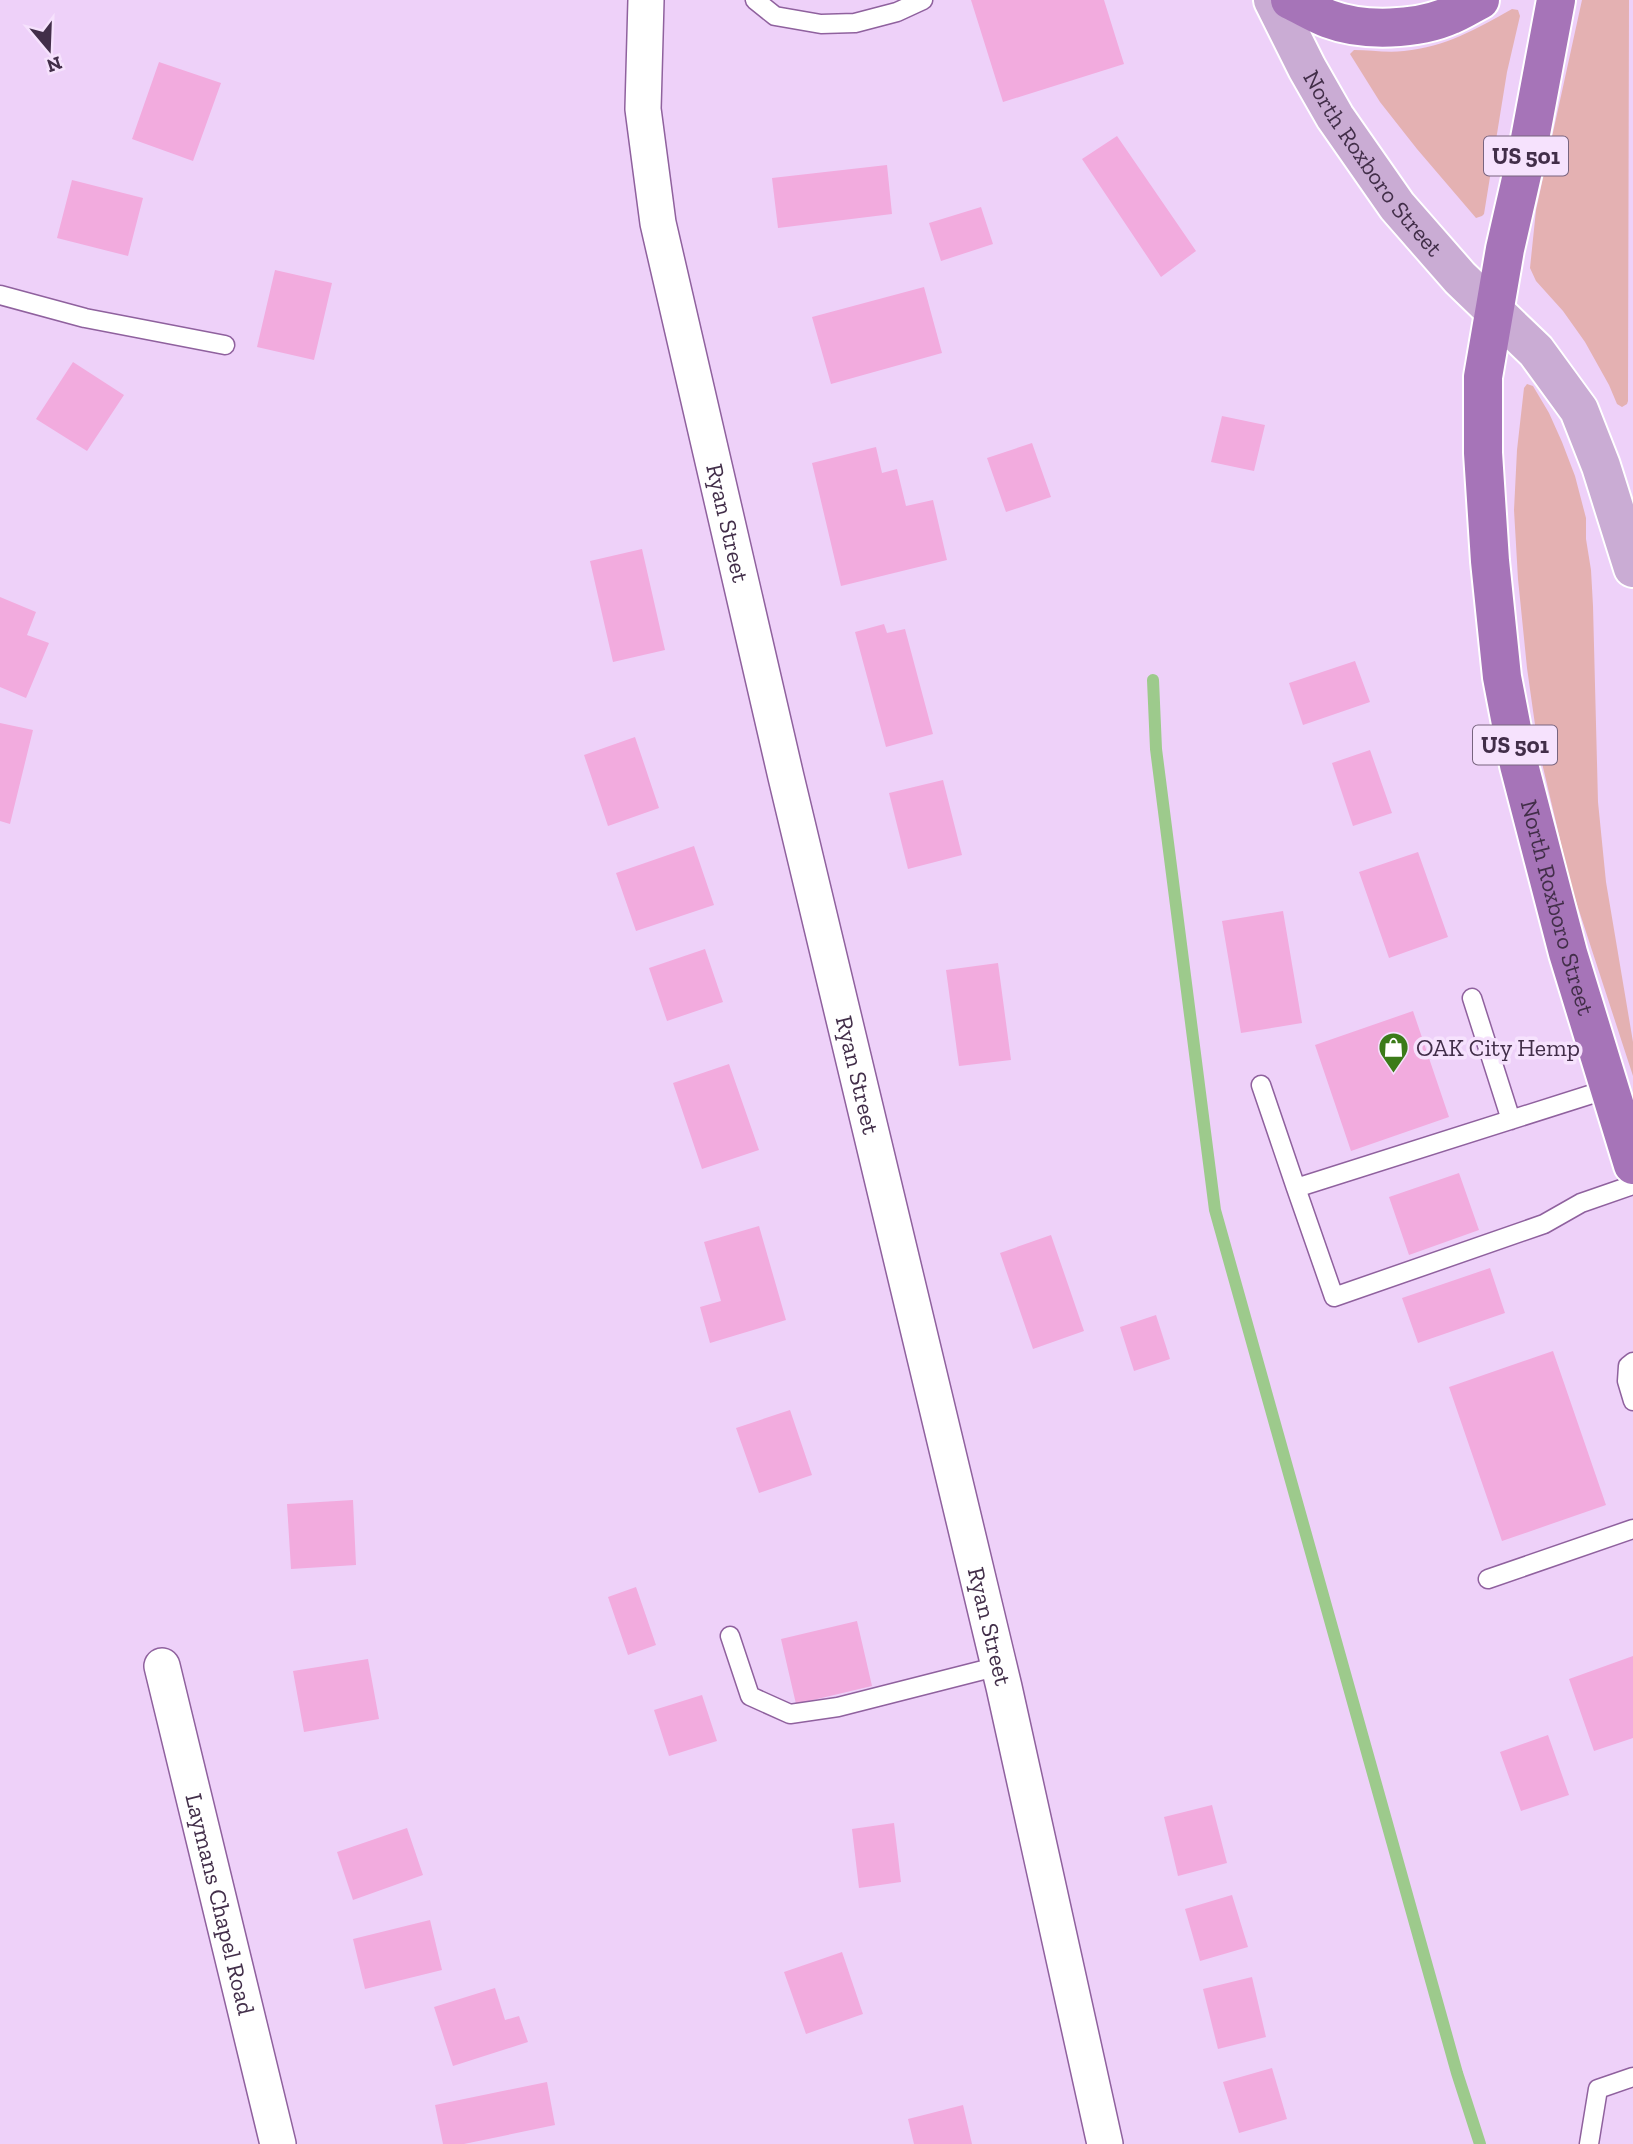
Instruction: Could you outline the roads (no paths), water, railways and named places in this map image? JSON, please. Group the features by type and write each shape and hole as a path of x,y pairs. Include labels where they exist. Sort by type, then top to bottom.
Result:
{"highway":[{"path":"1290,0 1330,19 1379,27 1423,24 1450,16 1480,0"},
{"name":"US 501","path":"1495,311 1504,249 1529,144 1556,0"},
{"name":"North Roxboro Street","path":"1495,311 1483,377 1483,453 1490,561 1502,677 1519,765 1568,953 1633,1165"}],"main road":[{"name":"North Roxboro Street","path":"1273,0 1335,117 1397,206 1460,278 1536,351 1579,410 1601,466 1633,568"}],"street":[{"name":"Ryan Street","path":"646,0 643,109 658,223 790,791 999,1666 1105,2144"},
{"name":"Laymans Chapel Road","path":"162,1666 278,2144"}],"lane":[{"path":"755,0 775,16 821,24 855,23 897,12 923,0"},
{"path":"0,295 85,318 225,345"},
{"path":"1472,998 1511,1120"},
{"path":"1261,1085 1334,1297 1544,1224 1581,1203 1633,1185"},
{"path":"1296,1188 1608,1089"},
{"path":"1633,1362 1628,1366 1626,1381 1633,1401"},
{"path":"1488,1579 1633,1529"},
{"path":"730,1636 750,1696 790,1714 838,1707 999,1666"},
{"path":"1589,2144 1598,2089 1633,2077"}],"waterway":[{"path":"1153,680 1156,749 1215,1210 1457,2073 1480,2144"}],"place":[{"name":"OAK City Hemp","path":"1393,1075"}]}
